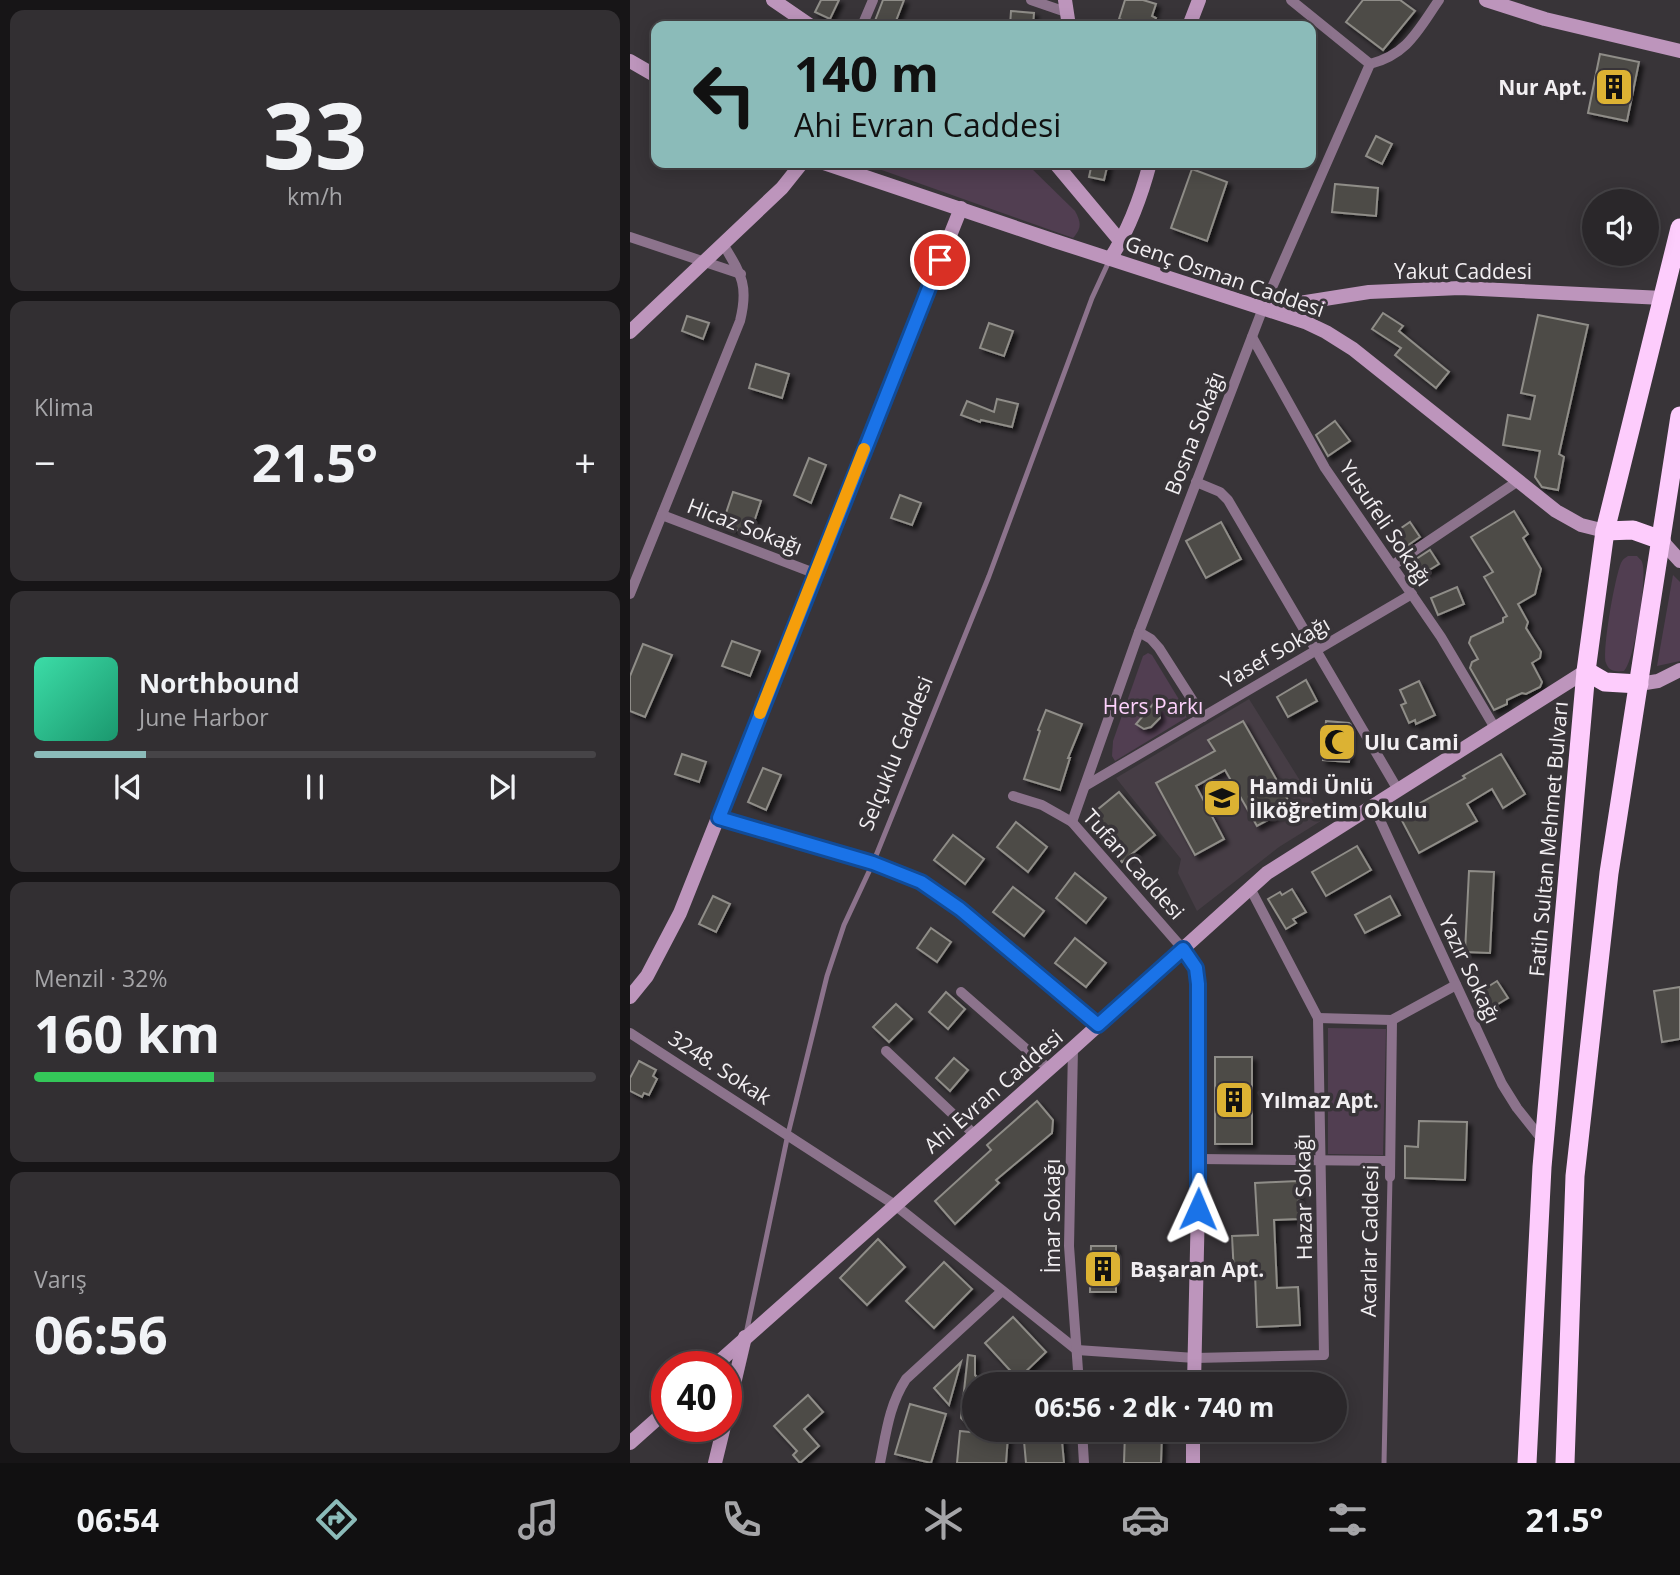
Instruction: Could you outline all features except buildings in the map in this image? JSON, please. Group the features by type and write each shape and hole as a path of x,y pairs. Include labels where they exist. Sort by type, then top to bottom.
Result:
{"highway":[{"name":"Fatih Sultan Mehmet Bulvarı","path":"1527,1463 1544,1142 1586,671 1605,531 1680,228"},
{"path":"1565,1463 1575,1177 1609,873 1680,416"},
{"path":"1605,531 1633,530 1661,540"},
{"path":"1586,671 1605,682 1639,684"}],"street":[{"path":"773,0 804,21"},
{"path":"864,21 873,0"},
{"path":"1031,0 1067,13"},
{"path":"1191,21 1199,0"},
{"path":"1291,0 1370,64 1387,60 1404,49 1439,0"},
{"path":"1486,0 1545,19 1680,51"},
{"path":"630,61 651,73"},
{"name":"Bosna Sokağı","path":"1072,822 1139,632 1263,308 1370,64"},
{"path":"630,332 782,188 798,168"},
{"name":"Genç Osman Caddesi","path":"839,168 1305,322 1353,349 1568,519 1605,531"},
{"path":"1059,168 1121,242"},
{"path":"1068,179 1069,168"},
{"name":"Selçuklu Caddesi","path":"1110,259 1132,219 1148,168"},
{"path":"630,997 647,976 668,937 719,818 961,208"},
{"path":"630,237 741,274"},
{"path":"630,594 740,321 745,288 741,274 723,244"},
{"name":"Yakut Caddesi","path":"1263,308 1369,292 1460,288 1664,298"},
{"name":"Yusufeli Sokağı","path":"1252,337 1325,468 1441,638 1495,728"},
{"path":"1393,565 1518,481"},
{"path":"1196,482 1220,492 1228,500 1398,790"},
{"name":"Hicaz Sokağı","path":"662,515 814,573"},
{"path":"1661,540 1680,561"},
{"name":"Yasef Sokağı","path":"1085,786 1412,594"},
{"path":"1139,632 1159,648 1203,717"},
{"path":"1639,684 1658,681 1680,670"},
{"name":"Ahi Evran Caddesi","path":"730,1351 1250,888 1286,860 1586,671"},
{"name":"Tufan Caddesi","path":"1013,796 1042,805 1072,822 1183,949"},
{"name":"Yazır Sokağı","path":"1374,805 1502,1084 1544,1142"},
{"path":"719,818 873,863 921,882 941,895 1098,1025"},
{"name":"Hazar Sokağı","path":"1195,1358 1324,1354 1318,1018 1250,888"},
{"path":"1183,949 1196,968 1198,984 1199,1159 1194,1372"},
{"path":"1318,1018 1392,1020 1456,985"},
{"path":"961,992 1049,1069"},
{"name":"Acarlar Caddesi","path":"1390,1177 1392,1020"},
{"name":"3248. Sokak","path":"630,1033 895,1205 1077,1350"},
{"name":"İmar Sokağı","path":"1073,1048 1069,1246 1078,1372"},
{"path":"886,1051 975,1135"},
{"path":"1199,1159 1390,1161"},
{"path":"880,1463 891,1410 906,1379 1002,1291"},
{"name":"Selçuklu Caddesi","path":"742,1351 745,1337"},
{"path":"1077,1350 1195,1358"},
{"path":"630,1443 651,1424"},
{"path":"715,1463 720,1442"},
{"path":"1083,1442 1084,1463"},
{"path":"1193,1463 1194,1442"}],"lane":[{"name":"Selçuklu Caddesi","path":"745,1337 788,1134 827,976 844,925 873,863 989,576 1092,298 1110,259"},
{"name":"Acarlar Caddesi","path":"1384,1463 1390,1177"}],"shaded area":[{"name":"Hamdi Ünlü İlköğretim Okulu","path":"1249,699 1324,819 1279,847 1197,911 1178,873 1181,859 1116,778"}],"green space":[{"path":"876,168 1031,168 1075,211 1079,228 1073,238"},
{"path":"1628,556 1637,556 1642,561 1643,588 1632,652 1624,671 1616,671 1611,670 1606,663 1606,644 1618,571"},
{"path":"1673,575 1680,582 1680,661 1657,666"},
{"name":"Hers Parkı","path":"1148,653 1152,655 1189,716 1115,761 1112,756 1113,741 1143,656"},
{"path":"1328,1028 1386,1029 1383,1155 1328,1154"}],"slow traffic":[{"path":"760,713 864,449"}],"place":[{"name":"Nur Apt.","path":"1614,87"},
{"name":"Ulu Cami","path":"1337,742"},
{"name":"Hamdi Ünlü İlköğretim Okulu","path":"1222,798"},
{"name":"Yılmaz Apt.","path":"1234,1100"},
{"name":"Başaran Apt.","path":"1103,1269"}],"route":[{"path":"940,260 719,818 873,863 921,882 960,909 1098,1025 1183,949 1196,968 1198,984 1198,1209"}]}
